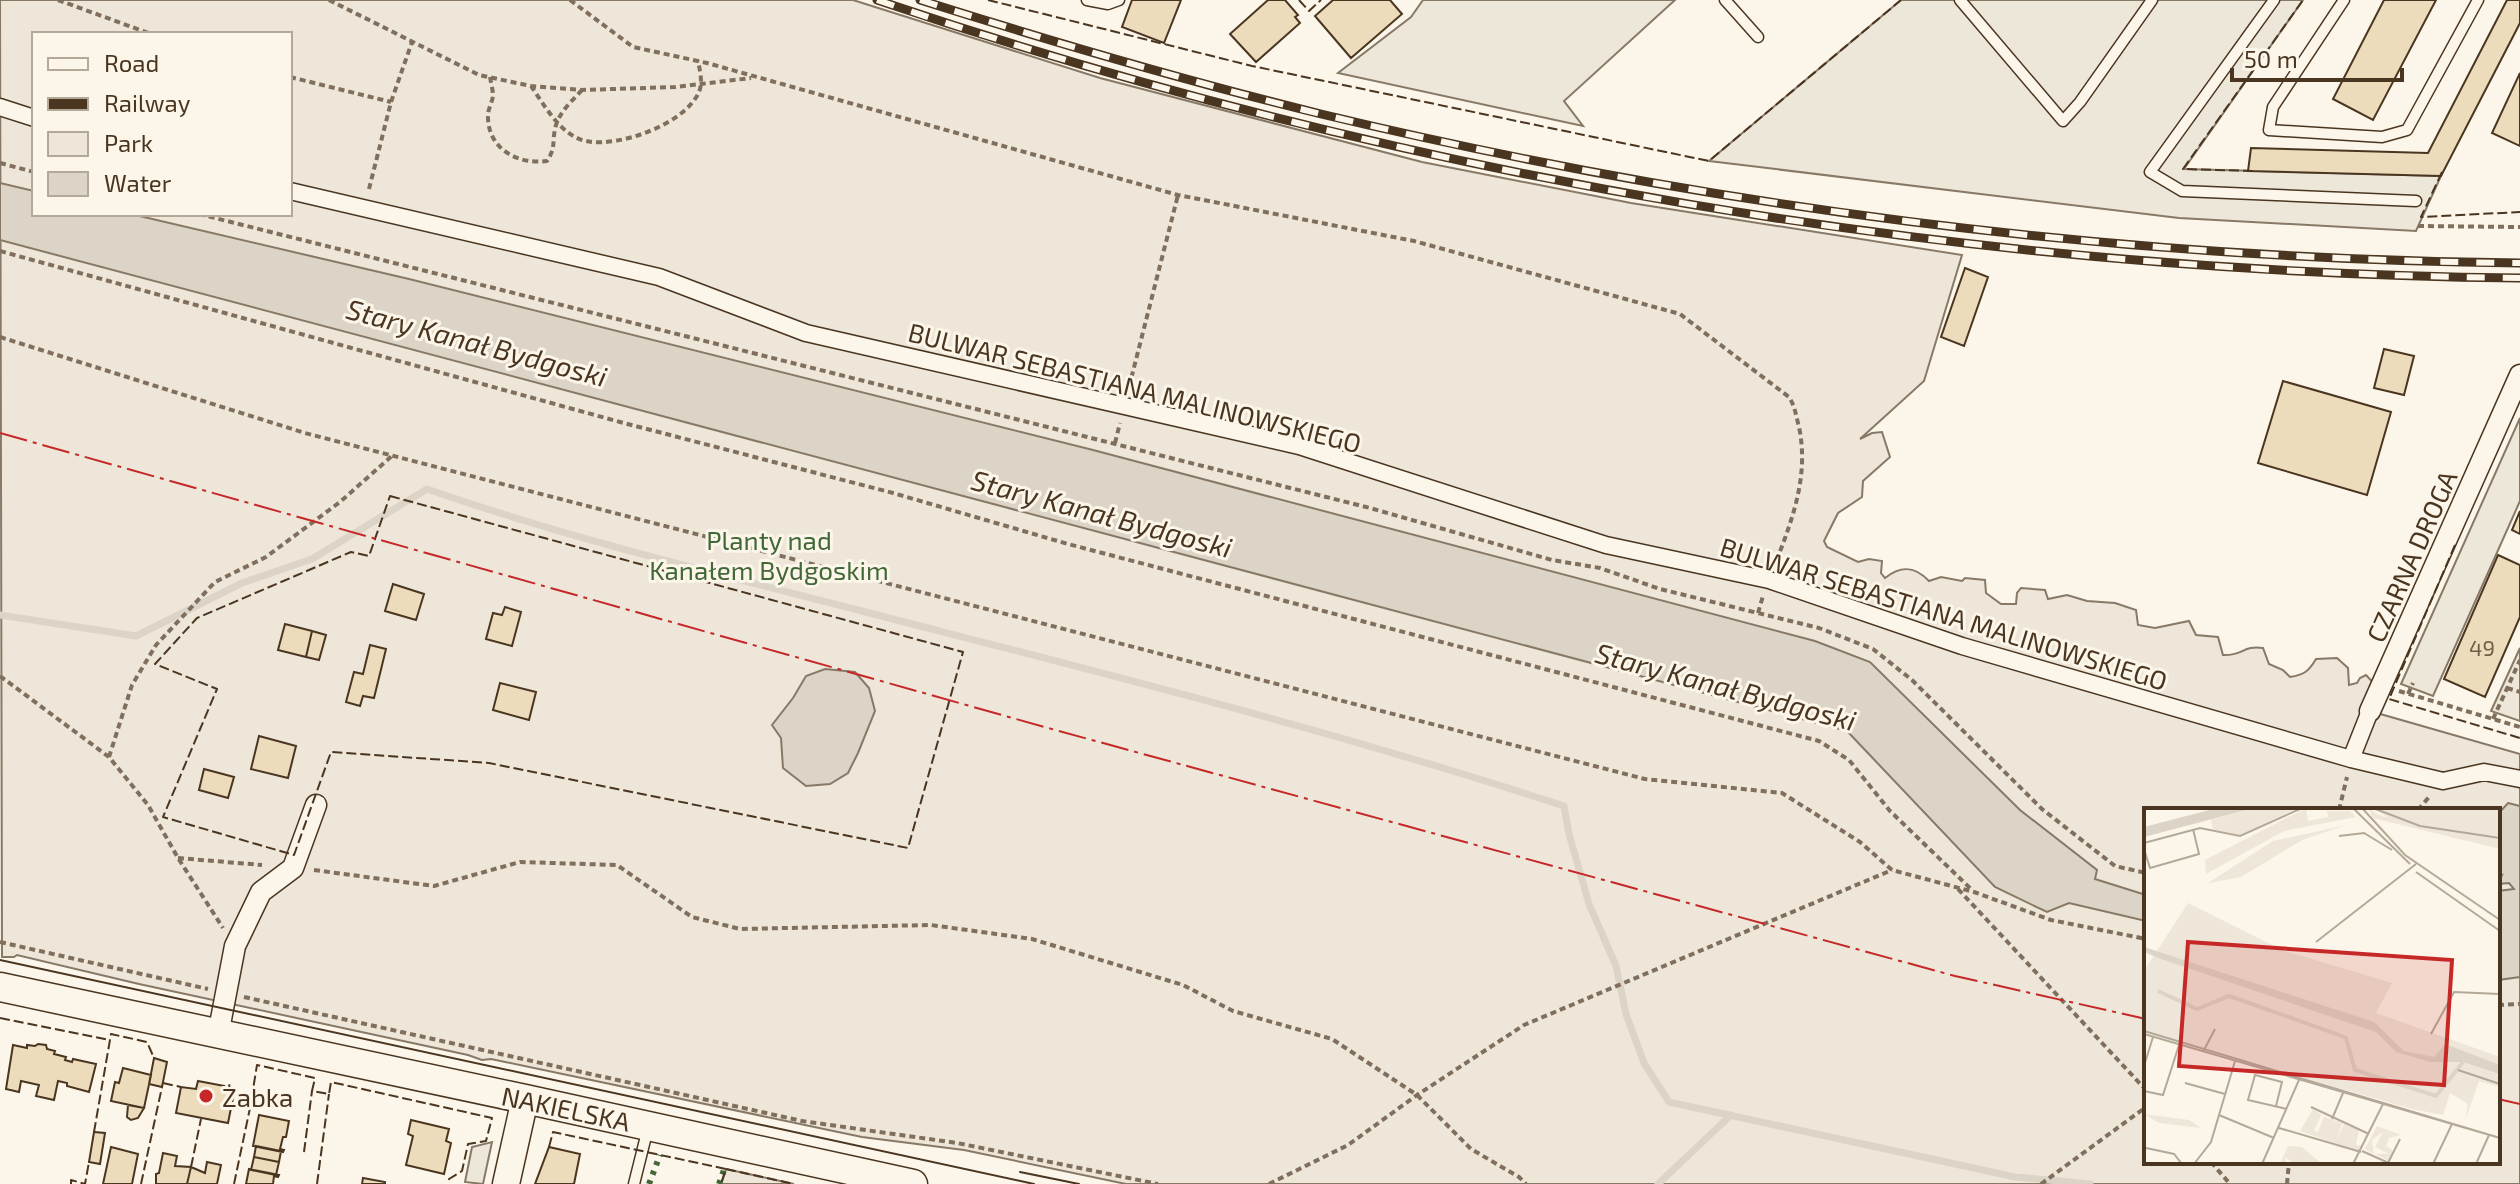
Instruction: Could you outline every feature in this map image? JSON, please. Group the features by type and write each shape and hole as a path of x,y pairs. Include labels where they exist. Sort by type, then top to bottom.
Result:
{"main road":[{"name":"NAKIELSKA","path":"0,987 913,1184"}],"street":[{"path":"0,107 32,117"},
{"name":"BULWAR SEBASTIANA MALINOWSKIEGO","path":"292,191 659,277 806,333 1299,446 1606,545 1769,580 1962,646 2351,759 2443,781 2484,772 2520,779"},
{"name":"CZARNA DROGA","path":"2351,759 2516,388"},
{"path":"218,1035 235,946 261,892 293,868 316,805"},
{"path":"506,1184 525,1099"}],"lane":[{"path":"1087,0 1108,4 1119,0"},
{"path":"1725,0 1758,37"},
{"path":"1960,0 2063,121 2080,102 2152,0"},
{"path":"2274,0 2150,172 2182,191 2416,201"},
{"path":"2344,0 2273,107 2269,130 2382,137 2407,130 2478,0"},
{"path":"634,1184 649,1126"}],"path":[{"path":"58,0 146,32"},
{"path":"329,0 479,75 531,86 582,90 700,84 757,77"},
{"path":"570,0 633,47 757,77 1178,195 1414,241 1680,314 1789,397 1794,405 1802,443 1802,476 1795,514 1758,613"},
{"path":"365,208 391,102 412,42"},
{"path":"531,86 565,130 584,141 608,142 634,137 666,123 685,109 699,92 701,76 698,61"},
{"path":"292,77 391,102"},
{"path":"490,77 493,98 488,116 492,133 502,150 517,160 534,163 547,161 554,150 557,121 582,90"},
{"path":"0,163 32,171"},
{"path":"1115,443 1178,195"},
{"path":"207,216 1370,508 1552,560 1600,568 1660,589 1819,628 1873,649 1912,680 2042,809 2115,866 2144,873"},
{"path":"2418,226 2520,227"},
{"path":"0,251 620,422 893,493 1098,552 1819,741 1849,760 1890,811 1974,892"},
{"path":"0,337 305,433 1645,779 1782,793 1860,842 1892,870 1974,892 2051,920 2144,939"},
{"path":"109,757 132,685 156,645 215,582 266,557 340,502 393,455"},
{"path":"2493,719 2520,660"},
{"path":"0,676 109,757 148,805 235,946"},
{"path":"2408,694 2413,683"},
{"path":"2381,686 2520,727"},
{"path":"2507,688 2520,692"},
{"path":"2339,808 2351,759"},
{"path":"178,858 293,868 434,886 520,862 617,865 692,917 740,929 931,925 1032,939 1183,985 1233,1011 1332,1039 1417,1095 1471,1149 1526,1184"},
{"path":"1269,1184 1348,1145 1417,1095 1524,1025 1892,870"},
{"path":"1956,887 2144,1088"},
{"path":"0,942 802,1121 957,1143 1158,1184"},
{"path":"2500,1005 2520,1004"},
{"path":"2041,1184 2144,1108"},
{"path":"2213,1164 2230,1184"},
{"path":"2287,1184 2289,1164"}],"green space":[{"name":"Planty nad Kanałem Bydgoskim","path":"0,0 853,0 1100,78 1422,162 1631,203 1962,255 1924,381 1860,439 1882,432 1890,457 1863,481 1862,497 1838,513 1824,541 1827,547 1858,562 1869,559 1882,561 1881,573 1885,578 1908,569 1929,581 1941,577 1962,581 1965,578 1985,580 1986,593 2001,604 2016,604 2021,588 2045,590 2048,599 2067,595 2136,610 2138,625 2155,628 2189,621 2196,635 2218,637 2223,655 2263,648 2269,664 2290,677 2306,672 2316,659 2337,658 2348,668 2349,685 2366,675 2379,689 2370,711 2520,754 2520,1184 1126,1184 964,1150 862,1137 491,1059 482,1060 17,955 2,957"},
{"path":"2520,648 2520,721 2491,711"},
{"path":"726,1169 794,1184 721,1184"}],"shaded area":[{"path":"1423,0 1675,0 1564,101 1583,126 1338,73 1411,17"},
{"path":"1901,0 2303,0 2184,169 2441,176 2416,231 2179,218 1709,161"},
{"path":"2520,418 2520,501 2433,696 2401,684"},
{"path":"492,1142 483,1184 465,1182 472,1147"}],"water":[{"name":"Stary Kanał Bydgoski","path":"0,183 32,191 32,216 140,216 409,279 1093,450 1815,641 1870,662 2020,810 2097,870 2095,879 2144,894 2144,921 2069,903 2047,912 1995,887 1847,731 0,240"},
{"path":"825,669 855,672 869,688 875,711 848,773 830,784 806,786 783,768 781,738 772,725 806,676"},
{"path":"2508,803 2520,806 2520,977 2500,980 2500,891 2514,889 2509,883 2500,884 2500,812"}],"building":[{"path":"1132,0 1181,0 1164,43 1122,27"},
{"path":"1268,0 1285,0 1298,15 1295,17 1300,23 1256,62 1230,34"},
{"path":"1333,0 1390,0 1402,14 1351,58 1315,16"},
{"path":"2384,0 2436,0 2373,120 2333,99"},
{"path":"2507,0 2520,0 2520,23 2441,176 2248,171 2251,148 2428,153"},
{"path":"2520,73 2520,146 2492,133"},
{"path":"1965,268 1988,277 1964,346 1941,337"},
{"path":"2384,349 2414,356 2404,395 2374,388"},
{"path":"2283,381 2391,412 2367,495 2258,463"},
{"path":"2520,511 2520,534 2512,530"},
{"path":"2498,555 2520,565 2520,617 2485,697 2444,679"},
{"path":"393,584 424,594 416,620 385,611"},
{"path":"505,607 521,612 512,646 486,639 493,613 502,615"},
{"path":"285,624 312,631 306,657 278,650"},
{"path":"312,631 326,635 319,660 306,657"},
{"path":"370,645 386,649 374,698 363,696 360,706 346,702 354,672 363,674"},
{"path":"500,683 536,692 529,720 493,710"},
{"path":"259,736 296,746 288,778 251,769"},
{"path":"204,769 234,777 228,798 199,790"},
{"path":"13,1045 27,1048 27,1045 46,1045 47,1049 55,1051 54,1054 66,1057 65,1060 96,1064 89,1092 58,1081 54,1100 36,1096 39,1085 21,1081 19,1092 6,1089"},
{"path":"154,1058 167,1062 162,1087 149,1084"},
{"path":"123,1068 151,1075 144,1108 111,1101 115,1082 119,1083"},
{"name":"Żabka","path":"198,1081 235,1088 228,1123 176,1113 181,1087 196,1089"},
{"path":"128,1105 144,1108 138,1118 131,1120 127,1117"},
{"path":"259,1115 289,1121 280,1149 283,1152 253,1146"},
{"path":"411,1120 449,1129 446,1141 451,1143 444,1174 406,1165 413,1136 408,1134"},
{"path":"94,1132 105,1133 100,1164 89,1162"},
{"path":"256,1146 281,1151 279,1162 254,1157"},
{"path":"111,1147 138,1154 132,1184 103,1184"},
{"path":"549,1147 580,1154 574,1184 535,1184"},
{"path":"163,1153 177,1156 175,1166 191,1167 187,1184 156,1184"},
{"path":"254,1157 279,1162 276,1175 251,1170"},
{"path":"207,1162 221,1165 217,1184 187,1184 191,1167 205,1173"},
{"path":"249,1169 279,1175 274,1176 273,1184 246,1184"},
{"path":"363,1178 385,1182 385,1184 362,1184"}],"waterway":[{"path":"0,615 136,636 242,583 312,559 427,489 641,554 1212,702 1564,806 1589,904 1616,966 1626,1014 1644,1063 1669,1102 2015,1177 2090,1184"},
{"path":"1658,1184 1731,1115"}],"tram line":[{"path":"0,960 1034,1184"},
{"path":"1020,1172 1079,1184"}],"railway":[{"path":"877,0 1076,63 1278,118 1482,165 1688,204 1895,235 2103,257 2311,272 2520,278"},
{"path":"920,0 1120,60 1321,114 1617,176 1767,201 2067,239 2217,251 2520,263"}],"hedge":[{"path":"649,1184 660,1155"},
{"path":"719,1184 724,1170"}],"fence":[{"path":"988,0 1252,66 1709,161 1901,0"},
{"path":"1299,0 1309,11 1321,0"},
{"path":"2253,171 2183,169 2303,0"},
{"path":"2442,172 2421,217 2520,212"},
{"path":"390,496 963,652 908,848 489,763 331,752 294,855 163,817 217,689 155,664 197,618 351,552 369,556 390,496"},
{"path":"2455,545 2389,699 2520,738"},
{"path":"0,1018 110,1040"},
{"path":"94,1132 111,1034 147,1042 154,1058"},
{"path":"231,1105 250,1108 257,1065 315,1078 312,1091 329,1094 331,1082 492,1118 486,1141 468,1144 462,1171 449,1179 448,1184"},
{"path":"163,1083 181,1087"},
{"path":"141,1184 162,1087"},
{"path":"304,1152 312,1091"},
{"path":"317,1184 329,1094"},
{"path":"234,1184 250,1108"},
{"path":"191,1167 201,1119"},
{"path":"549,1147 553,1132 726,1169 721,1184"},
{"path":"71,1184 71,1180 85,1184 89,1162"},
{"path":"726,1169 794,1184"}],"power":[{"path":"0,433 1048,728 1955,976 2144,1019"},
{"path":"2500,1099 2520,1104"}],"place":[{"name":"Żabka","path":"206,1096"}]}
